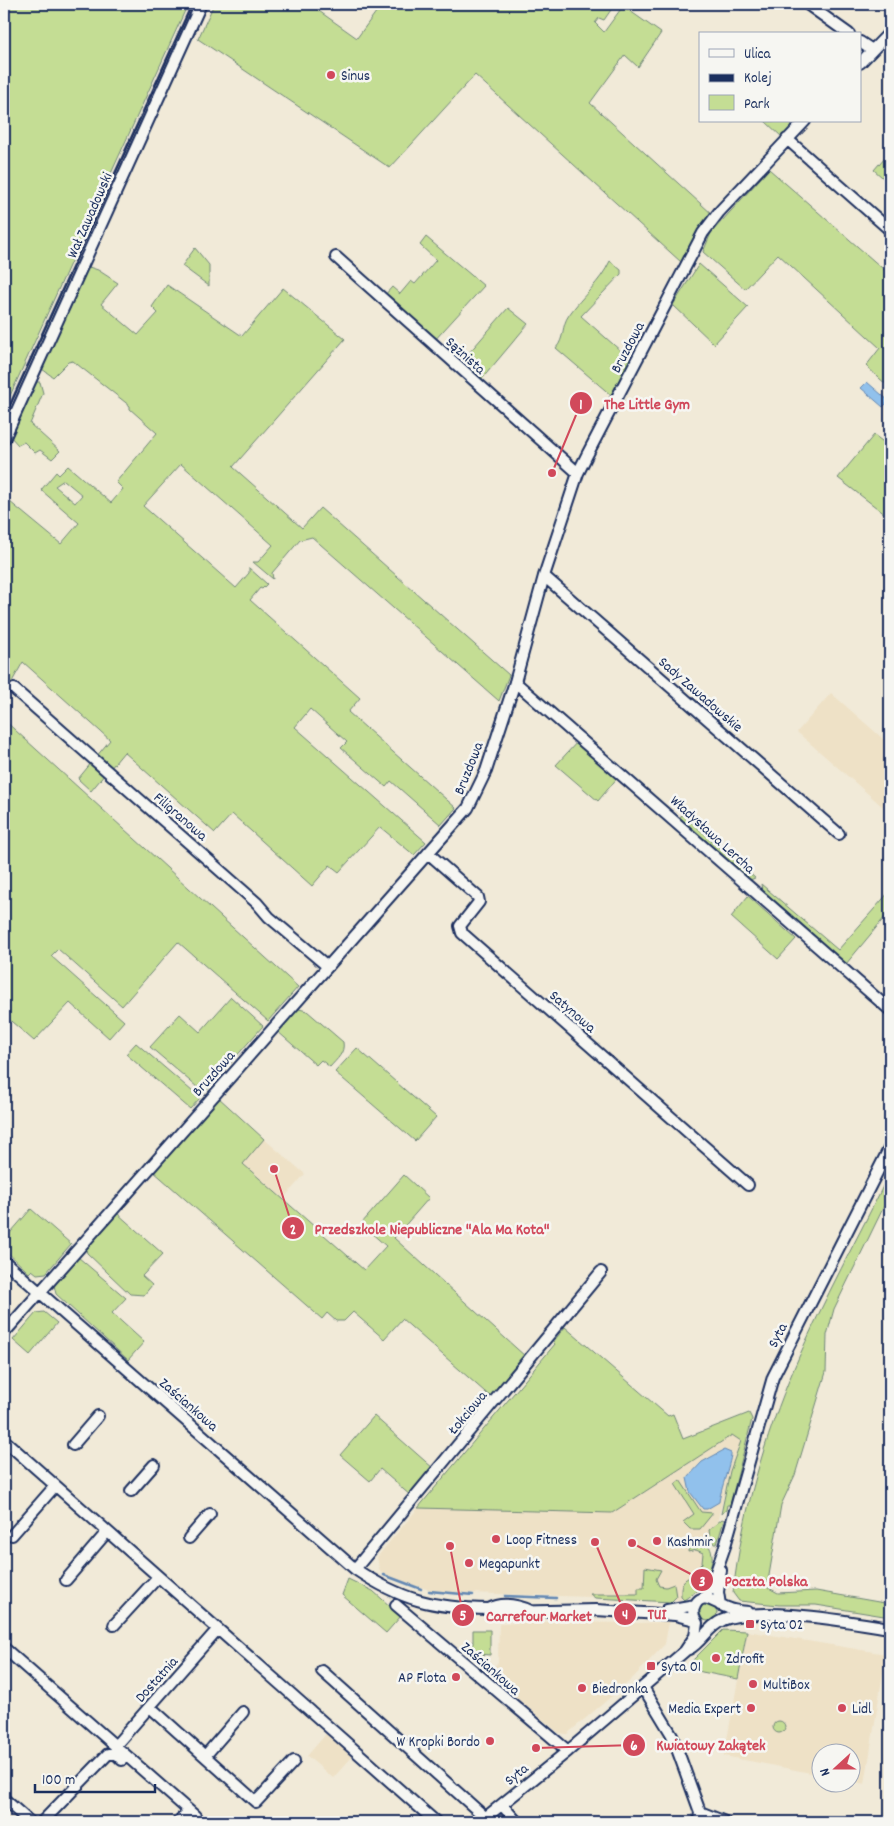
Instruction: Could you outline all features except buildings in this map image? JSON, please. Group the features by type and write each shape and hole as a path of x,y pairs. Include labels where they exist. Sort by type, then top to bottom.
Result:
{"street":[{"name":"Wał Zawadowski","path":"4,438 201,4"},
{"path":"807,4 846,32"},
{"path":"862,61 890,32"},
{"path":"862,43 872,50"},
{"name":"Bruzdowa","path":"4,1334 474,799 486,771 515,682 544,576 578,473 703,233 719,212 804,122"},
{"path":"787,139 890,230"},
{"name":"Sążnista","path":"336,257 578,473"},
{"name":"Sady Zawadowskie","path":"544,576 839,834"},
{"name":"Władysława Lercha","path":"515,682 890,1010"},
{"name":"Filigranowa","path":"14,689 258,903 269,917 328,966"},
{"name":"Satynowa","path":"428,853 478,897 479,902 460,926 462,933 748,1184"},
{"name":"Syta","path":"700,1602 710,1589 724,1549 773,1376 890,1147"},
{"name":"Zaściankowa","path":"4,1261 355,1569 391,1592 433,1604 489,1609 497,1605 520,1606 531,1612 649,1612"},
{"name":"Łokciowa","path":"355,1569 602,1272"},
{"path":"73,1445 98,1416"},
{"path":"4,1442 436,1822"},
{"path":"131,1490 154,1465"},
{"path":"12,1535 55,1486"},
{"path":"189,1538 210,1514"},
{"path":"66,1580 106,1532"},
{"name":"Syta","path":"720,1604 718,1592 724,1549"},
{"path":"114,1625 158,1577"},
{"path":"649,1612 714,1600 726,1608 759,1614 822,1618 890,1628"},
{"path":"696,1621 693,1612 700,1602"},
{"path":"716,1624 722,1613 720,1604"},
{"name":"Zaściankowa","path":"396,1605 568,1752"},
{"path":"649,1612 681,1615 696,1621 704,1627 726,1619 759,1614"},
{"name":"Syta","path":"685,1651 695,1636 696,1621"},
{"name":"Syta","path":"483,1820 568,1752 685,1651 696,1645 716,1624"},
{"name":"Dostatnia","path":"42,1822 113,1750 218,1630"},
{"path":"4,1648 187,1819"},
{"path":"322,1672 483,1820"},
{"path":"643,1687 672,1735 699,1817 725,1822"},
{"path":"150,1707 256,1802 294,1762"},
{"path":"204,1756 243,1712"},
{"path":"4,1799 30,1822"},
{"path":"502,1805 517,1822"}],"shaded area":[{"path":"831,693 890,745 890,813 797,732"},
{"path":"264,1139 305,1174 283,1199 242,1163"},
{"path":"732,1435 741,1441 730,1471 704,1574 697,1590 680,1600 438,1592 399,1581 380,1572 377,1557 418,1508 612,1513"},
{"path":"669,1622 665,1644 632,1679 567,1734 559,1733 488,1674 498,1662 499,1624"},
{"path":"747,1631 886,1654 865,1784 862,1783 862,1744 812,1744 812,1773 724,1756"},
{"path":"326,1734 352,1757 333,1778 307,1756"}],"green space":[{"path":"4,4 188,4 4,409"},
{"path":"214,4 309,4 357,38 382,4 615,4 604,20 599,18 595,23 604,32 623,6 661,33 638,67 625,55 590,103 712,214 681,262 475,75 390,168 198,39"},
{"path":"766,122 797,122 783,138"},
{"path":"890,151 890,184 874,170"},
{"path":"769,169 890,275 890,388 866,366 880,348 778,254 745,289 703,252 711,233"},
{"path":"426,237 484,286 433,342 383,297 392,287 400,294 411,281 415,284 436,260 420,245"},
{"path":"195,248 209,265 209,286 182,266"},
{"path":"610,261 621,270 621,274 581,316 630,359 612,396 556,348 561,340 569,315 596,283"},
{"path":"699,264 748,307 714,344 673,305"},
{"path":"89,267 98,270 118,283 101,304 138,335 158,313 152,307 167,285 242,336 283,288 345,339 233,467 302,528 320,508 509,675 499,701 312,537 300,540 272,573 273,579 253,562 258,562 273,545 181,464 143,506 236,588 249,573 249,568 267,584 262,589 260,588 250,600 360,698 348,712 456,808 441,825 391,781 386,787 341,748 347,742 310,709 295,727 426,842 414,855 380,827 339,872 330,865 312,886 232,814 215,833 124,752 110,769 96,757 110,740 23,662 4,696 4,497 61,544 79,523 41,490 56,472 59,475 68,466 111,503 123,489 116,482 157,433 130,409 130,406 73,361 68,362 53,377 42,369 82,278","holes":["64,480 82,495 75,503 55,486"]},
{"path":"508,308 528,324 481,380 461,362"},
{"path":"40,382 43,393 30,424 60,451 52,459 40,450 35,453 24,442 18,445 10,436 33,386"},
{"path":"874,435 890,447 890,518 838,478"},
{"path":"4,720 298,987 268,1021 178,942 122,1006 58,949 51,956 124,1021 109,1038 70,1003 34,1041 4,1015"},
{"path":"578,741 618,777 598,801 556,765"},
{"path":"92,762 105,774 91,791 78,779"},
{"path":"682,814 755,878 750,880 680,818"},
{"path":"761,884 838,950 890,891 890,911 846,964 762,890"},
{"path":"748,896 796,939 778,959 731,917"},
{"path":"231,997 263,1026 204,1093 150,1047 180,1014 200,1032"},
{"path":"295,1008 307,1011 343,1042 342,1053 330,1067 321,1060 316,1065 277,1031"},
{"path":"136,1043 200,1098 190,1109 126,1054"},
{"path":"357,1048 436,1117 415,1141 335,1072"},
{"path":"218,1097 264,1139 243,1164 364,1270 386,1246 361,1224 404,1175 429,1198 394,1238 526,1357 493,1399 402,1319 384,1339 353,1312 344,1321 336,1321 327,1313 322,1319 153,1171"},
{"path":"890,1172 890,1194 834,1309 827,1335 826,1372 795,1475 781,1505 767,1587 778,1593 816,1591 890,1604 890,1617 816,1605 779,1605 739,1601 733,1593 737,1564 748,1506 764,1449 795,1366 817,1317"},
{"path":"31,1209 71,1244 46,1273 37,1274 32,1270 29,1273 4,1249 4,1240"},
{"path":"117,1213 163,1254 142,1276 152,1285 144,1295 130,1294 86,1250"},
{"path":"78,1257 126,1298 112,1313 144,1342 128,1360 56,1294 54,1285"},
{"path":"44,1312 57,1323 30,1355 13,1340 36,1313"},
{"path":"565,1327 668,1416 673,1414 683,1439 749,1413 752,1419 730,1505 727,1505 726,1510 721,1514 730,1471 741,1441 732,1435 612,1513 418,1508 555,1344 553,1342"},
{"path":"374,1416 434,1469 411,1496 380,1469 370,1481 340,1455"},
{"path":"680,1480 701,1512 713,1513 700,1529 690,1529 683,1522 694,1514 675,1484"},
{"path":"722,1519 724,1520 717,1544 714,1544 709,1530"},
{"path":"694,1539 705,1541 711,1550 712,1562 708,1576 704,1577 694,1571 702,1563 703,1553 696,1550 688,1552 689,1544"},
{"path":"645,1567 661,1570 656,1579 659,1586 666,1587 674,1584 676,1597 671,1602 595,1598 590,1594 638,1594 638,1588 644,1588"},
{"path":"691,1577 701,1581 703,1586 684,1600 681,1597 682,1584"},
{"path":"348,1579 373,1591 401,1616 386,1633 342,1595"},
{"path":"708,1603 714,1606 717,1612 714,1618 708,1621 702,1618 699,1612 702,1606"},
{"path":"473,1630 490,1630 490,1655 479,1654 473,1648"},
{"path":"723,1630 747,1631 738,1679 702,1672 687,1666"},
{"path":"781,1721 784,1722 784,1732 777,1733 774,1732 773,1725 774,1722"}],"water":[{"path":"867,382 889,401 883,407 861,388"},
{"path":"724,1450 731,1453 731,1456 719,1502 707,1509 703,1509 690,1492 687,1478 702,1462"}],"waterway":[{"path":"384,1575 421,1589"},
{"path":"429,1591 473,1595"},
{"path":"505,1596 556,1598"}],"railway":[{"path":"4,418 192,4"}],"place":[{"name":"Sinus","path":"331,75"},
{"name":"The Little Gym","path":"552,473"},
{"name":"Przedszkole Niepubliczne \"Ala Ma Kota\"","path":"274,1169"},
{"name":"Loop Fitness","path":"496,1539"},
{"name":"Kashmir","path":"657,1541"},
{"name":"TUI","path":"595,1542"},
{"name":"Poczta Polska","path":"632,1543"},
{"name":"Carrefour Market","path":"450,1546"},
{"name":"Megapunkt","path":"469,1563"},
{"name":"Syta 02","path":"750,1624"},
{"name":"Zdrofit","path":"716,1658"},
{"name":"Syta 01","path":"651,1666"},
{"name":"AP Flota","path":"456,1677"},
{"name":"MultiBox","path":"753,1684"},
{"name":"Biedronka","path":"582,1688"},
{"name":"Media Expert","path":"751,1708"},
{"name":"Lidl","path":"842,1708"},
{"name":"W Kropki Bordo","path":"490,1741"},
{"name":"Kwiatowy Zakątek","path":"536,1748"}]}
